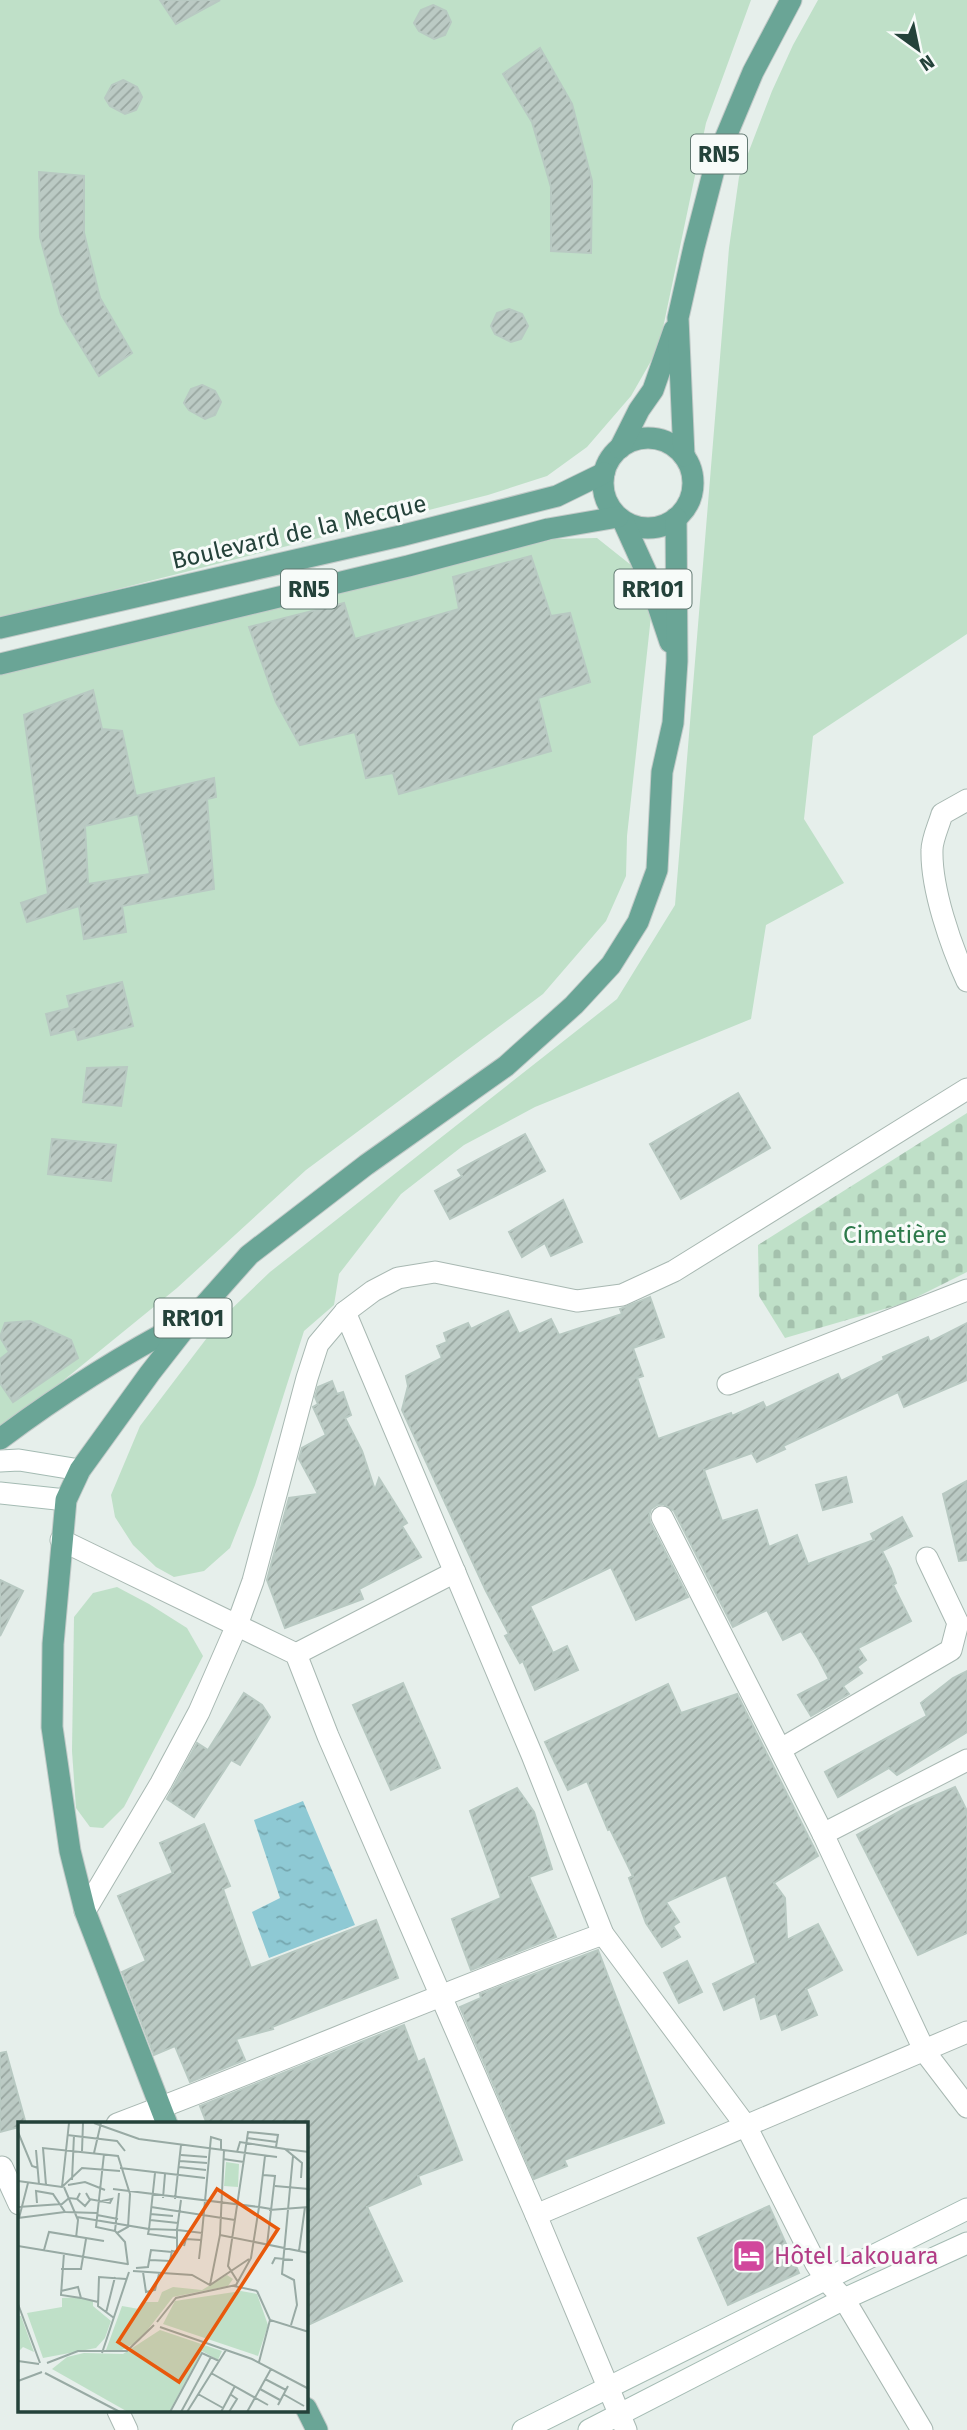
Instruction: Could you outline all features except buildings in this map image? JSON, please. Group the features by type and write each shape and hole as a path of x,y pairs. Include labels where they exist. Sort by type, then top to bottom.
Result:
{"main road":[{"name":"RN5","path":"604,473 653,390 678,318 717,158 753,72 791,0"},
{"name":"RN5","path":"0,664 408,566 548,529 620,519 636,527 664,525 686,508 692,495 693,482 691,468 684,456 678,318"},
{"path":"620,448 647,438 661,440 684,456"},
{"path":"604,473 603,489 608,504 620,519"},
{"name":"Boulevard de la Mecque","path":"0,628 400,536 557,496 604,473"},
{"name":"RR101","path":"163,2116 85,1911 69,1851 52,1727 53,1643 66,1500 80,1470 193,1318 249,1255 366,1165 506,1066 574,1006 611,965 638,922 657,870 662,772 673,723 677,661 676,518"},
{"name":"RR101","path":"620,519 648,576 677,661"},
{"path":"400,536 408,566"},
{"path":"0,1439 48,1403 98,1371 193,1318"},
{"path":"308,2412 317,2430"}],"street":[{"path":"967,800 942,814 932,849 935,879 952,948 967,981"},
{"path":"85,1911 161,1783 199,1712 237,1625 253,1581 318,1344 345,1312 373,1291 398,1278 435,1272 576,1301 622,1294 674,1271 967,1089"},
{"path":"728,1384 967,1290"},
{"path":"345,1312 532,1755 603,1934 746,2126 816,2264 826,2280 844,2299 922,2430"},
{"path":"0,1461 19,1460 80,1470"},
{"path":"0,1493 66,1500"},
{"path":"662,1517 823,1834 925,2052 967,2107"},
{"path":"61,1540 296,1654 328,1736 536,2215 623,2423"},
{"path":"781,1749 951,1650 958,1623 927,1558"},
{"path":"296,1654 455,1572"},
{"path":"823,1834 967,1760"},
{"path":"128,2122 163,2116 441,1995 603,1934"},
{"path":"536,2215 967,2032"},
{"path":"7,2165 18,2201"},
{"path":"523,2430 967,2209"},
{"path":"589,2430 623,2423 844,2299 967,2243"}],"green space":[{"path":"0,0 751,0 706,123 659,347 631,396 587,447 547,476 488,495 0,619"},
{"path":"818,0 967,0 967,634 813,736 804,819 844,883 766,925 751,1019 535,1107 464,1145 401,1194 339,1274 334,1305 304,1331 255,1485 230,1548 204,1571 174,1577 156,1567 133,1545 115,1517 111,1495 140,1426 222,1318 270,1272 617,999 675,905 729,248 739,177 772,91"},
{"path":"597,538 636,569 652,607 627,836 626,876 606,921 543,994 306,1170 177,1288 0,1432 0,675 554,539"},
{"name":"Cimetière","path":"967,1113 967,1272 905,1303 785,1338 759,1296 758,1245"},
{"path":"117,1587 187,1628 203,1656 124,1807 103,1828 90,1827 76,1808 72,1751 74,1617 93,1593"}],"water":[{"path":"303,1801 355,1925 269,1958 252,1912 280,1898 254,1820"}],"place":[{"name":"Hôtel Lakouara","path":"749,2256"}]}
